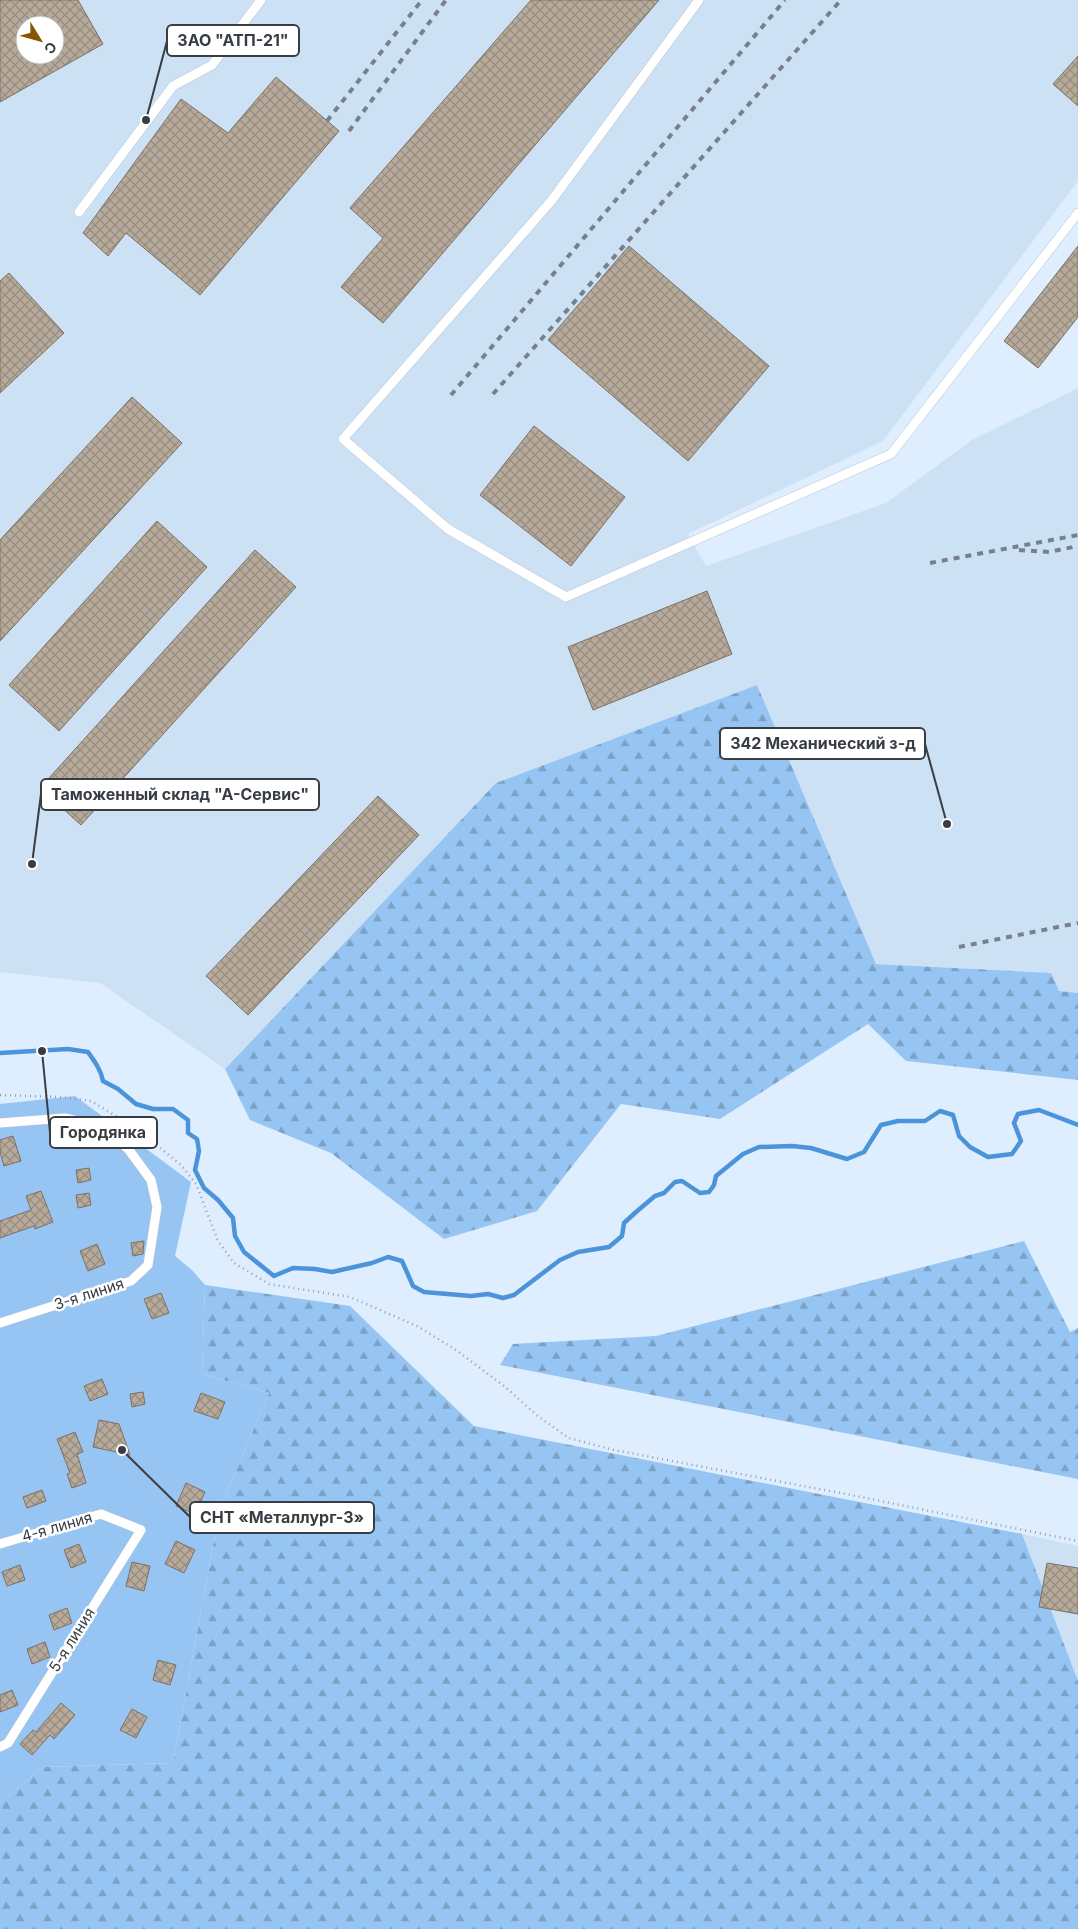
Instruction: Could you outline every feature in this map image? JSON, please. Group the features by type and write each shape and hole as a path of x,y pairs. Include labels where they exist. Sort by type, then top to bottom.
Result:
{"lane":[{"path":"79,212 173,86 212,64 261,0"},
{"path":"699,0 552,200 343,439 448,529 566,597 891,454 1078,213"},
{"name":"3-я линия","path":"0,1123 65,1118 104,1127 129,1150 151,1180 157,1207 148,1265 131,1280 0,1323"},
{"name":"4-я линия","path":"0,1544 101,1514 141,1530"},
{"name":"5-я линия","path":"0,1747 8,1743 141,1530"}],"path":[{"path":"0,1095 59,1097 91,1101 137,1129 181,1165 196,1184 218,1241 234,1263 269,1284 350,1297 417,1326 456,1350 568,1438 614,1450 1078,1541"}],"shaded area":[{"path":"0,0 1078,0 1078,181 883,441 688,534 706,566 886,503 972,440 1078,388 1078,993 1059,991 1050,973 876,964 757,685 496,783 225,1069 100,983 0,972"},
{"path":"1014,1532 1078,1546 1078,1695"}],"green space":[{"path":"757,685 876,964 1051,973 1059,991 1078,993 1078,1080 906,1061 868,1024 720,1119 621,1104 537,1211 444,1239 331,1153 250,1120 225,1069 496,783"},
{"path":"75,1096 191,1182 175,1256 192,1270 205,1285 202,1374 269,1393 220,1508 173,1763 43,1767 0,1803 0,1104"},
{"path":"1024,1241 1070,1332 1078,1328 1078,1479 500,1365 513,1344 656,1336"},
{"path":"205,1285 350,1306 474,1426 1022,1534 1078,1681 1078,1929 0,1929 0,1803 43,1767 173,1763 220,1508 269,1393 202,1374"}],"building":[{"path":"0,0 78,0 103,44 0,102"},
{"path":"531,0 659,0 383,323 341,287 383,238 350,208"},
{"path":"1078,56 1078,106 1053,84"},
{"path":"276,77 339,131 200,295 126,233 108,256 83,233 181,99 228,133"},
{"path":"629,246 769,366 688,461 548,340"},
{"path":"1078,246 1078,317 1038,368 1004,341"},
{"path":"9,273 64,333 0,393 0,281"},
{"path":"132,397 182,443 0,641 0,540"},
{"path":"534,426 625,497 571,566 480,495"},
{"path":"157,521 207,567 59,731 9,685"},
{"path":"255,550 296,587 81,825 40,788"},
{"path":"707,591 732,654 593,710 568,647"},
{"path":"378,796 419,835 248,1015 206,976"},
{"path":"13,1136 21,1161 4,1166 0,1152 0,1140"},
{"path":"89,1168 91,1180 78,1183 76,1170"},
{"path":"41,1191 53,1222 35,1229 34,1226 0,1238 0,1221 31,1210 26,1196"},
{"path":"89,1193 91,1205 78,1208 76,1195"},
{"path":"144,1241 143,1254 133,1256 131,1243"},
{"path":"97,1244 105,1264 88,1271 80,1251"},
{"path":"161,1293 169,1313 152,1319 144,1299"},
{"path":"102,1379 108,1394 90,1401 84,1386"},
{"path":"143,1392 145,1404 132,1407 130,1394"},
{"path":"201,1393 225,1402 218,1419 194,1411"},
{"path":"99,1420 119,1424 130,1455 93,1447"},
{"path":"75,1432 83,1452 77,1454 86,1483 72,1488 67,1474 70,1473 57,1439"},
{"path":"186,1483 205,1492 195,1514 176,1506"},
{"path":"42,1490 46,1501 27,1508 23,1497"},
{"path":"176,1541 195,1550 184,1573 165,1564"},
{"path":"79,1544 86,1562 71,1568 64,1550"},
{"path":"132,1562 150,1566 144,1591 126,1586"},
{"path":"1047,1563 1078,1568 1078,1614 1039,1607"},
{"path":"20,1565 25,1580 7,1586 2,1572"},
{"path":"67,1608 72,1623 54,1630 49,1615"},
{"path":"45,1642 50,1657 32,1664 27,1649"},
{"path":"158,1660 176,1665 170,1685 153,1680"},
{"path":"12,1690 18,1705 0,1712 0,1695"},
{"path":"61,1703 75,1715 54,1739 50,1735 32,1755 20,1744 33,1730 36,1732"},
{"path":"132,1709 147,1717 136,1738 120,1730"}],"waterway":[{"path":"0,1053 68,1049 88,1052 99,1070 103,1081 118,1089 136,1104 153,1109 173,1109 188,1120 188,1133 197,1139 199,1151 195,1170 204,1188 218,1200 233,1218 235,1236 244,1252 274,1276 293,1268 332,1272 372,1263 388,1257 402,1261 413,1286 424,1292 471,1296 488,1294 503,1298 514,1295 560,1260 578,1252 609,1247 622,1236 624,1223 655,1196 664,1193 675,1182 682,1181 700,1193 709,1192 714,1185 716,1176 743,1154 759,1147 792,1146 811,1148 847,1159 864,1152 881,1125 898,1121 925,1121 940,1111 953,1115 959,1136 970,1147 988,1157 1012,1154 1021,1141 1014,1123 1018,1114 1039,1110 1078,1125"}],"railway":[{"path":"327,121 422,0"},
{"path":"349,131 446,0"},
{"path":"451,395 785,0"},
{"path":"493,394 841,0"},
{"path":"930,563 1078,535"},
{"path":"1019,550 1049,552 1078,546"},
{"path":"959,947 1078,923"}],"place":[{"name":"ЗАО \"АТП-21\"","path":"146,120"},
{"name":"342 Механический з-д","path":"947,824"},
{"name":"Таможенный склад \"А-Сервис\"","path":"32,864"},
{"name":"Городянка","path":"42,1051"},
{"name":"СНТ «Металлург-3»","path":"122,1450"}]}
